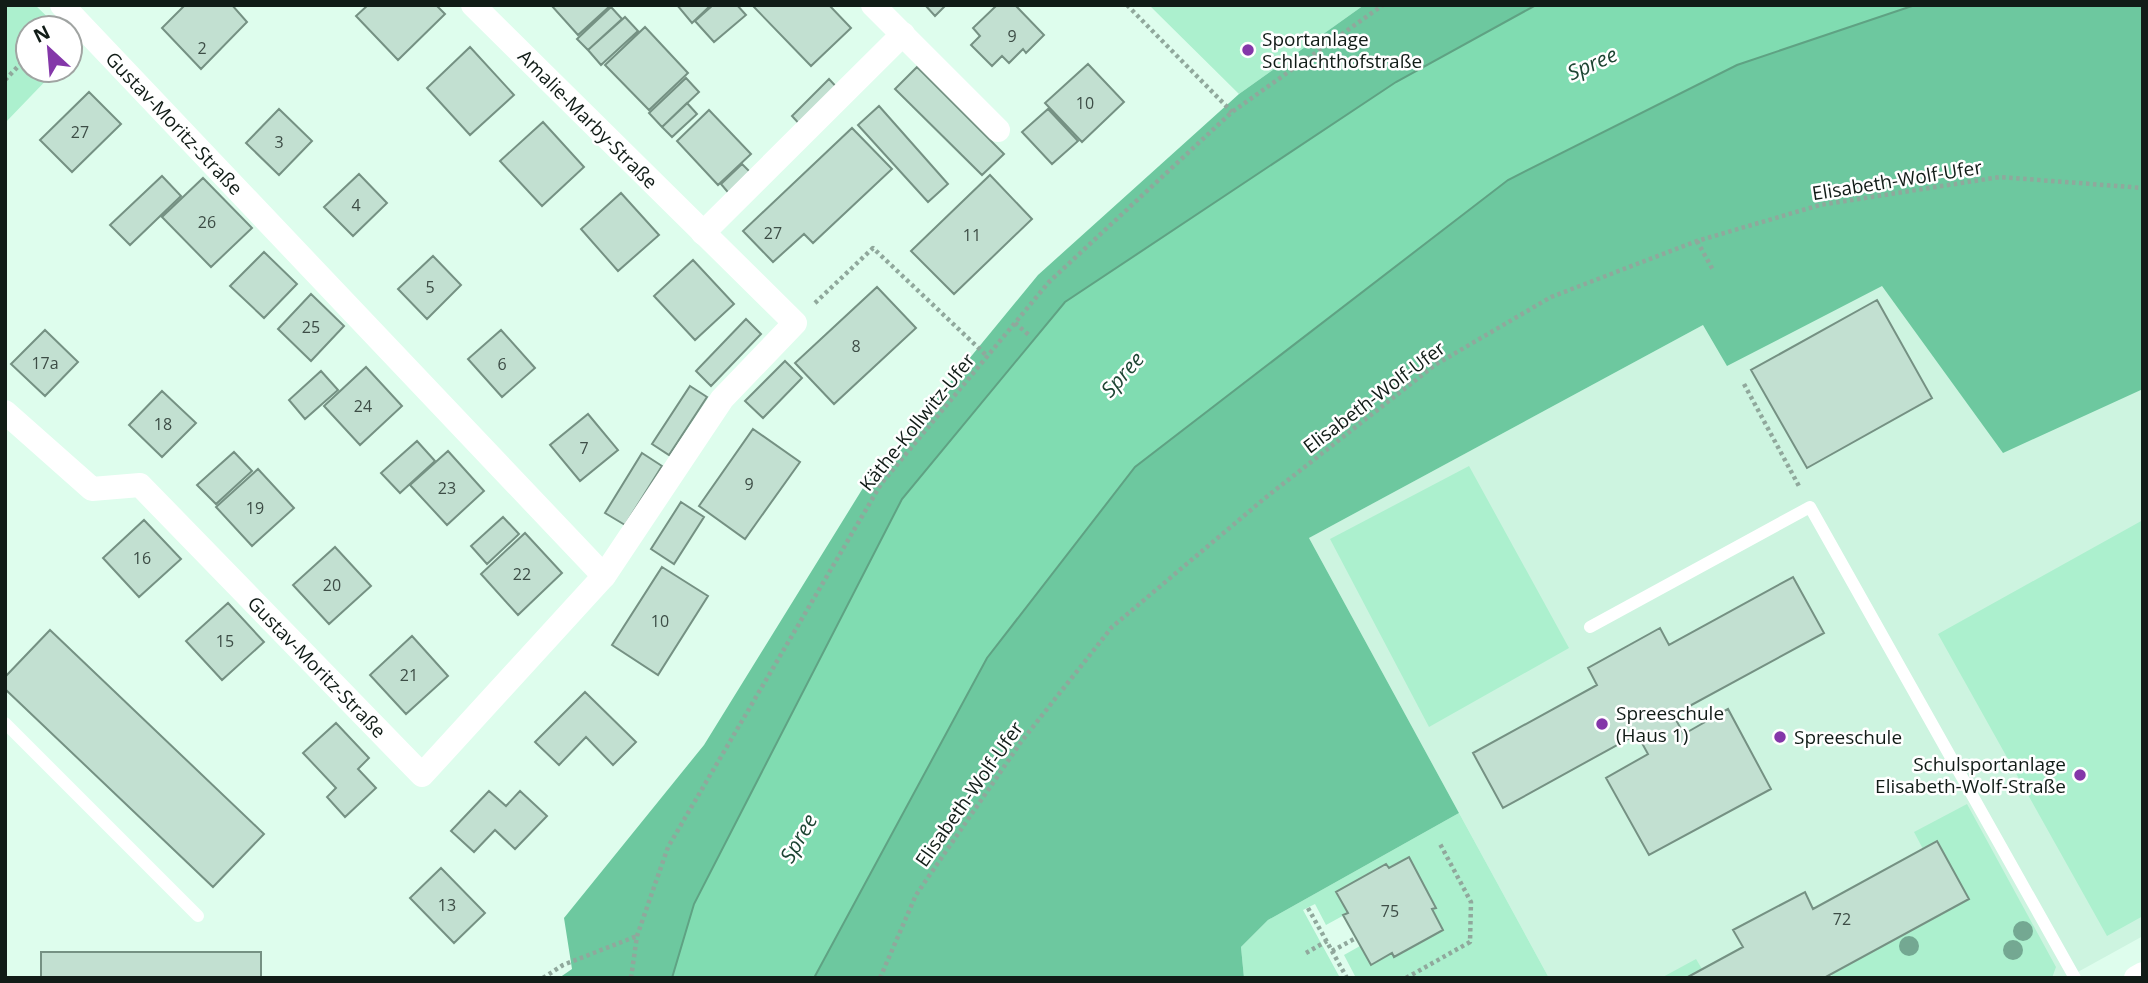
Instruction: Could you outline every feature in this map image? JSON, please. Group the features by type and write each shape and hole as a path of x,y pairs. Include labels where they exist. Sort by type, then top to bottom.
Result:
{"street":[{"name":"Gustav-Moritz-Straße","path":"62,5 604,576"},
{"name":"Amalie-Marby-Straße","path":"473,5 795,323"},
{"path":"873,5 998,130"},
{"path":"703,233 903,34"},
{"name":"Gustav-Moritz-Straße","path":"5,412 92,489 140,485 422,775 604,576 722,398 795,323"},
{"path":"2136,978 2143,974"}],"lane":[{"path":"1590,627 1810,507 2075,978"},
{"path":"5,723 198,916"}],"path":[{"path":"1126,5 1232,112"},
{"name":"Käthe-Kollwitz-Ufer","path":"631,978 637,936 668,847 881,484 1049,282 1232,112 1383,5"},
{"name":"Elisabeth-Wolf-Ufer","path":"880,978 916,895 1021,742 1112,628 1265,498 1435,365 1551,297 1697,241 1820,205 2000,177 2143,188"},
{"path":"1697,241 1713,270"},
{"path":"795,323 873,248 987,356"},
{"path":"1015,323 1030,336"},
{"path":"1744,384 1810,507"},
{"path":"1406,978 1470,942 1471,902 1439,842"},
{"path":"1308,908 1347,978"},
{"path":"543,978 563,965 637,936"},
{"path":"1332,951 1356,938"},
{"path":"1306,953 1327,941"}],"shaded area":[{"path":"5,5 35,5 44,14 14,14 14,84 43,84 5,123"},
{"name":"Sportanlage Schlachthofstraße","path":"1149,5 1364,5 1239,94"},
{"path":"1364,5 1536,5 1396,82 1065,302 902,499 694,904 672,978 559,978 572,969 564,918 704,745 863,488 1038,275 1239,94"},
{"path":"1915,5 2143,5 2143,389 2003,453 1882,286 1727,366 1703,325 1309,538 1459,813 1268,920 1241,947 1244,978 814,978 987,658 1135,467 1508,180 1737,65"},
{"name":"Spreeschule","path":"2143,260 2143,936 2067,978 1549,978 1309,538 1703,325 1687,296"},
{"path":"1469,466 1569,648 1429,727 1330,539"},
{"name":"Schulsportanlage Elisabeth-Wolf-Straße","path":"2143,520 2143,916 2107,936 1938,634"},
{"path":"1967,804 2056,967 2052,978 1833,978 1831,974 1968,899 1938,841 1923,849 1914,832"},
{"path":"1459,813 1549,978 1356,978 1344,955 1360,946 1371,965 1392,953 1395,957 1443,930 1432,909 1436,907 1408,857 1389,868 1386,865 1336,892 1348,913 1326,925 1315,904 1303,910 1339,976 1244,978 1241,947 1268,920"},
{"path":"1696,959 1702,969 1686,978 1661,978"}],"water":[{"name":"Spree","path":"1536,5 1915,5 1737,65 1508,180 1135,467 987,658 814,978 672,978 694,904 902,499 1065,302 1396,82"}],"building":[{"path":"185,5 232,5 247,22 201,69 162,28"},
{"path":"368,5 436,5 445,14 398,60 356,16"},
{"path":"551,5 611,5 578,35"},
{"path":"677,5 711,5 692,23"},
{"path":"713,5 737,5 746,15 714,42 695,21"},
{"path":"752,5 829,5 851,28 811,66"},
{"path":"925,5 946,5 935,16"},
{"path":"997,5 1015,5 1044,35 1026,53 1023,49 1009,63 1002,56 992,66 971,45 980,36 973,28"},
{"path":"611,7 622,19 588,50 577,39"},
{"path":"625,17 638,31 601,65 588,50"},
{"path":"645,27 688,73 649,110 605,65"},
{"path":"470,47 514,95 470,135 427,88"},
{"path":"1088,64 1124,102 1082,142 1045,103"},
{"path":"917,67 1004,154 982,175 895,89"},
{"path":"686,78 699,92 662,127 649,113"},
{"path":"829,79 841,92 804,129 792,116"},
{"path":"89,92 121,124 72,172 40,140"},
{"path":"687,103 697,114 672,137 662,127"},
{"path":"879,106 948,184 928,202 858,125"},
{"path":"279,109 312,141 279,175 246,143"},
{"path":"1048,109 1078,141 1052,164 1022,132"},
{"path":"709,110 751,154 718,185 677,141"},
{"path":"543,122 584,167 542,206 500,161"},
{"path":"852,128 892,169 813,243 804,234 773,262 743,231"},
{"path":"742,164 754,176 732,197 721,184"},
{"path":"359,174 387,203 353,236 324,207"},
{"path":"990,175 1032,219 954,294 911,251"},
{"path":"162,176 181,196 130,245 110,225"},
{"path":"203,178 252,228 211,267 162,217"},
{"path":"621,193 659,235 618,271 581,229"},
{"path":"264,252 297,284 264,318 230,286"},
{"path":"433,256 461,285 427,319 398,289"},
{"path":"693,260 734,304 695,340 654,296"},
{"path":"877,287 916,328 834,404 795,363"},
{"path":"311,294 344,326 311,361 278,329"},
{"path":"1877,300 1932,398 1807,468 1751,370"},
{"path":"746,319 761,334 711,386 696,371"},
{"path":"45,330 78,362 45,396 11,364"},
{"path":"501,330 535,368 502,397 468,359"},
{"path":"785,361 802,378 763,418 745,401"},
{"path":"366,367 402,406 360,445 324,406"},
{"path":"321,371 338,390 305,419 289,400"},
{"path":"690,386 707,397 669,455 652,444"},
{"path":"162,391 196,423 162,457 129,425"},
{"path":"588,414 618,450 580,481 550,445"},
{"path":"753,429 800,462 745,539 699,506"},
{"path":"417,441 435,461 400,493 381,473"},
{"path":"448,451 484,491 447,525 410,485"},
{"path":"234,452 252,471 216,504 197,485"},
{"path":"642,453 662,466 625,525 605,513"},
{"path":"258,469 294,508 252,546 216,507"},
{"path":"681,502 704,517 674,564 651,549"},
{"path":"503,517 519,534 487,564 471,546"},
{"path":"144,520 181,559 139,597 103,558"},
{"path":"525,533 562,573 518,615 481,574"},
{"path":"335,547 371,586 329,624 293,585"},
{"path":"662,567 708,596 658,675 612,645"},
{"name":"Spreeschule (Haus 1)","path":"1793,577 1824,633 1673,715 1684,734 1728,709 1771,789 1649,855 1606,778 1648,754 1637,734 1503,808 1473,753 1597,685 1588,668 1660,628 1669,645"},
{"path":"228,603 264,642 222,680 186,641"},
{"path":"50,630 264,834 213,887 5,689 5,677"},
{"path":"412,636 448,676 406,714 370,675"},
{"path":"585,692 636,742 613,765 586,737 559,765 535,742"},
{"path":"336,723 369,758 358,769 376,788 345,817 327,797 336,788 303,753"},
{"path":"489,791 506,806 520,791 547,816 515,849 495,830 474,852 451,831"},
{"path":"1937,841 1969,899 1824,978 1686,978 1743,947 1733,930 1805,892 1813,909"},
{"path":"1409,857 1436,908 1432,909 1443,930 1394,957 1392,953 1371,965 1343,915 1348,913 1336,892 1386,864 1389,868"},
{"path":"441,868 485,913 454,943 410,898"},
{"path":"41,952 261,952 261,978 41,978"}],"place":[{"name":"Sportanlage Schlachthofstraße","path":"1248,50"},
{"name":"Spreeschule (Haus 1)","path":"1602,724"},
{"name":"Spreeschule","path":"1780,737"},
{"name":"Schulsportanlage Elisabeth-Wolf-Straße","path":"2080,775"}]}
